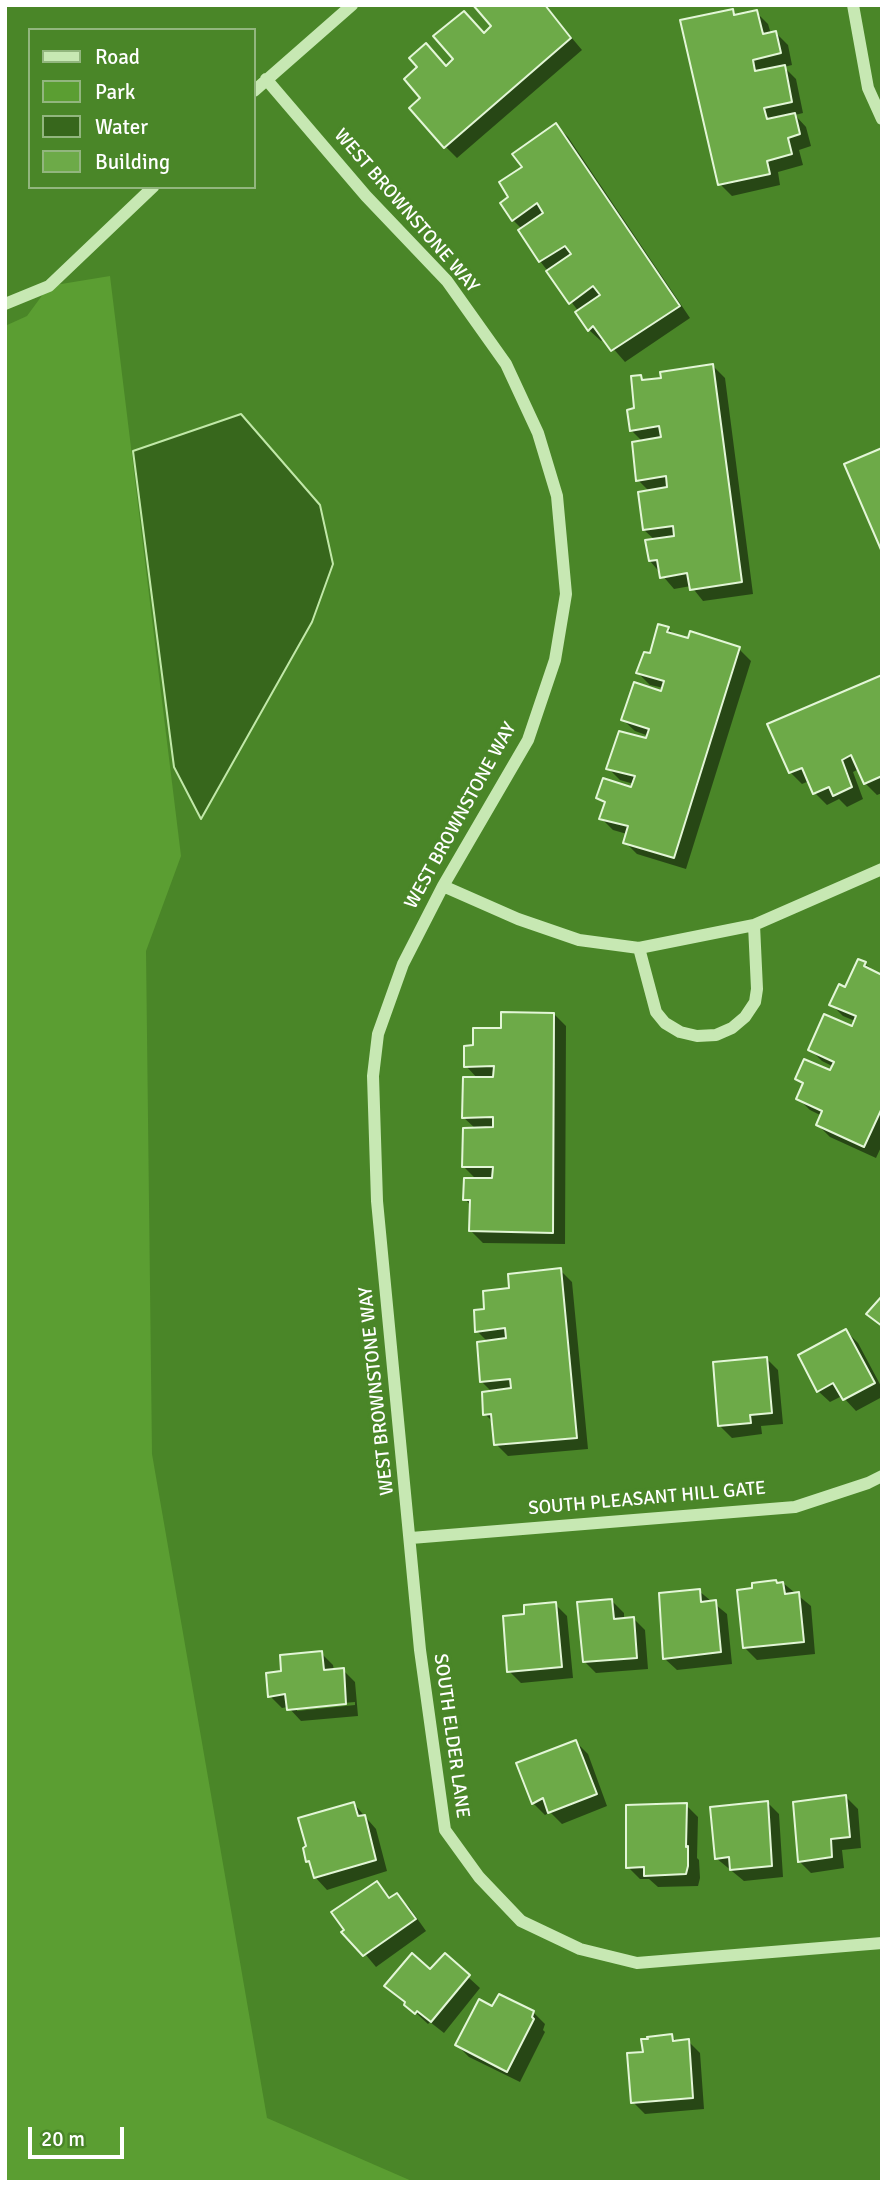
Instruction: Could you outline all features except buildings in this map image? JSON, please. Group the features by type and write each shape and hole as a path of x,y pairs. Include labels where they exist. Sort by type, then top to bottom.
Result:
{"street":[{"path":"256,88 352,5"},
{"path":"853,5 868,88 882,119"},
{"name":"WEST BROWNSTONE WAY","path":"266,79 366,196 447,281 506,364 538,433 557,496 566,594 555,660 528,740 443,886 403,964 378,1034 373,1076 377,1201 411,1538"},
{"path":"5,304 49,286 151,189"},
{"path":"443,886 517,919 579,940 639,948 754,925 882,869"},
{"path":"639,948 656,1012 665,1023 680,1032 697,1036 716,1035 732,1028 745,1017 755,1002 757,989 754,925"},
{"name":"SOUTH PLEASANT HILL GATE","path":"411,1538 794,1507 882,1476"},
{"name":"SOUTH ELDER LANE","path":"411,1538 420,1650 445,1830 479,1877 521,1921 580,1949 636,1963 882,1943"}],"green space":[{"path":"110,276 181,856 146,951 152,1454 267,2118 414,2182 5,2182 5,326 27,316 49,286"}],"water":[{"path":"241,414 320,505 333,564 312,622 201,819 174,767 133,451"}]}
